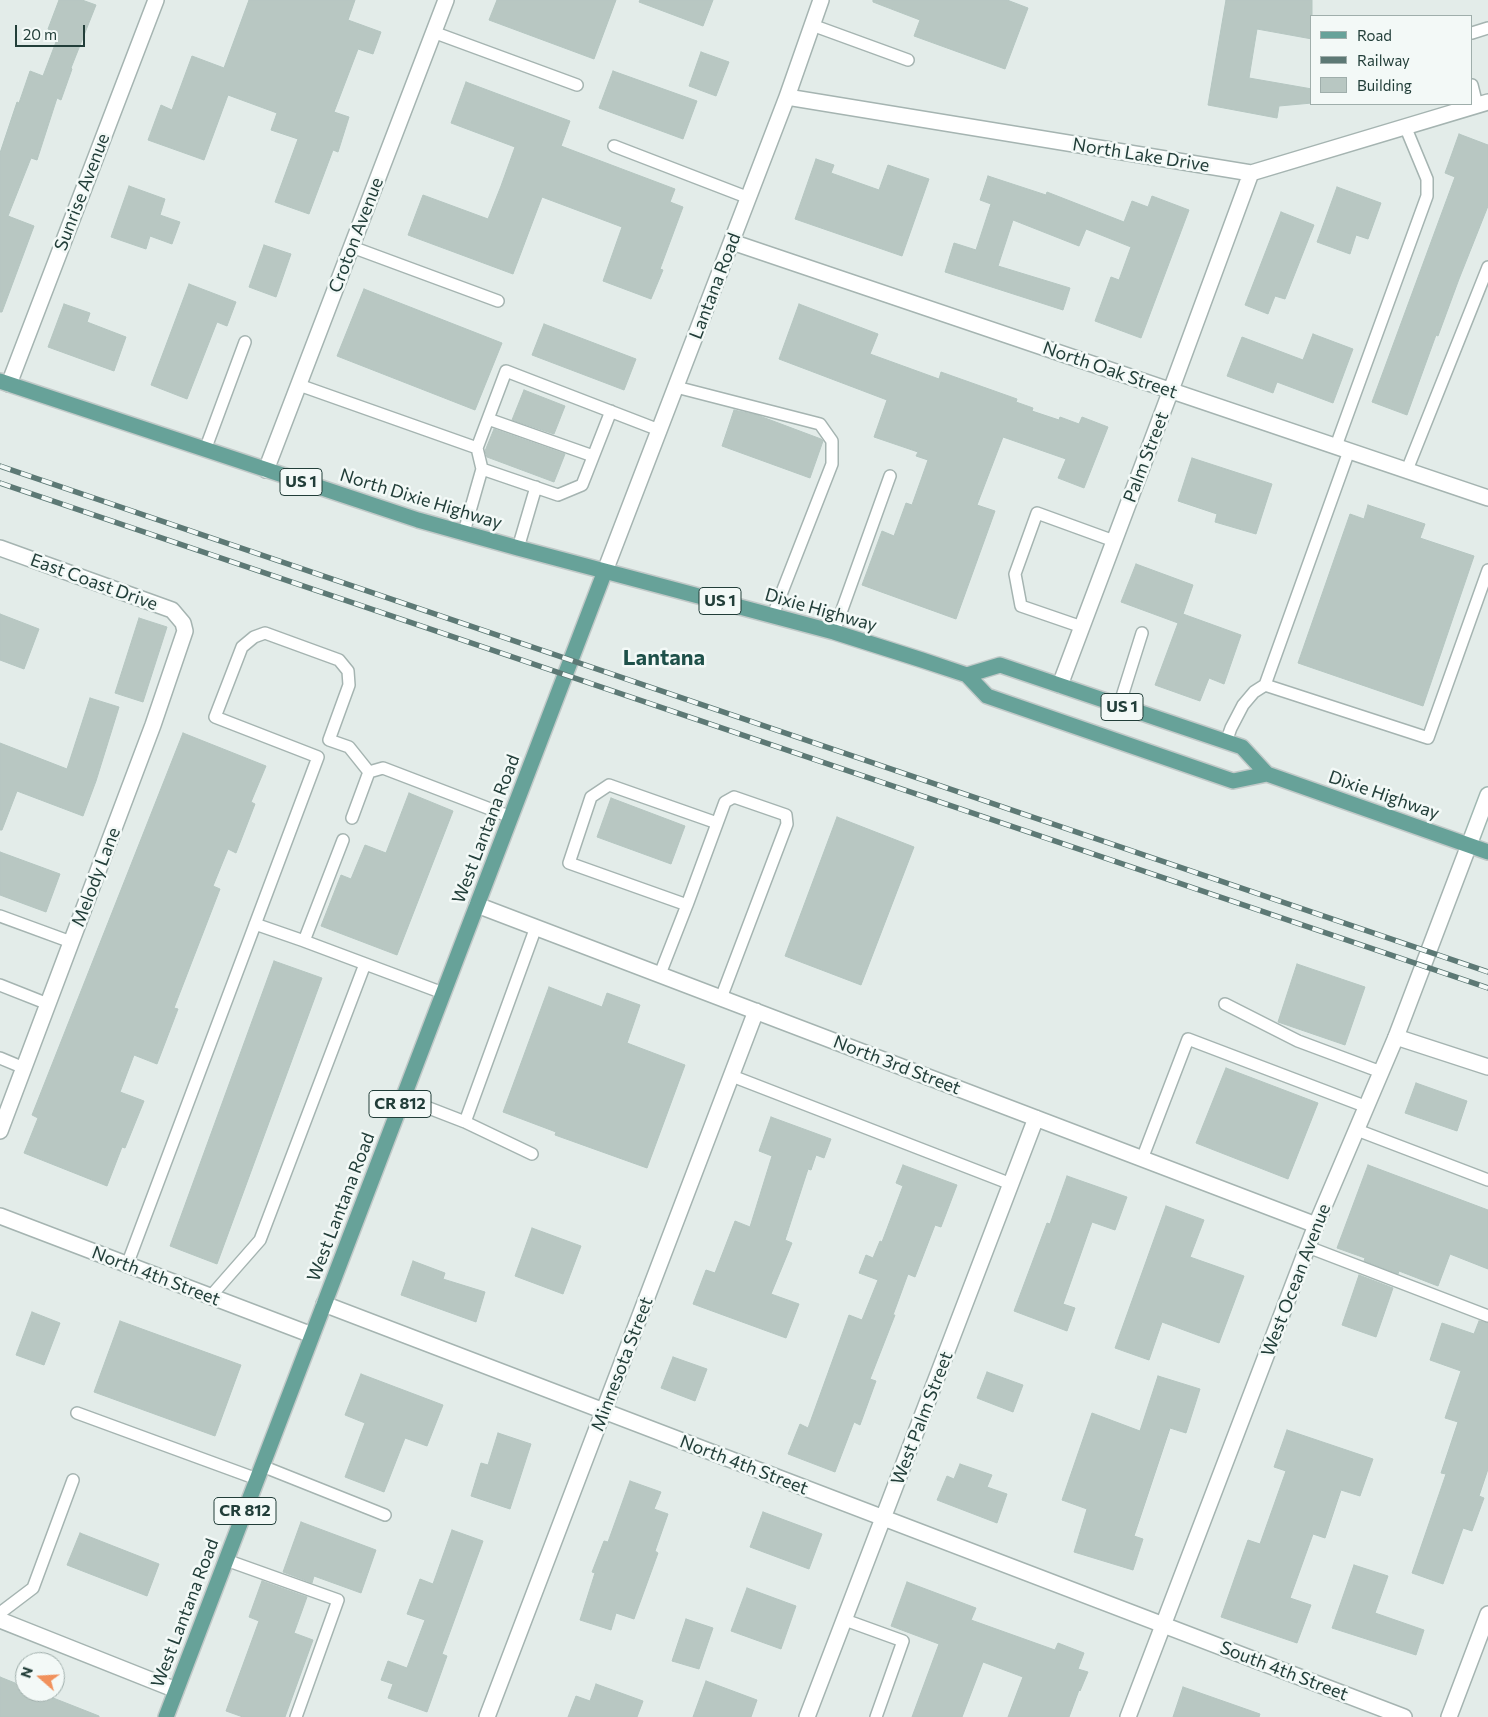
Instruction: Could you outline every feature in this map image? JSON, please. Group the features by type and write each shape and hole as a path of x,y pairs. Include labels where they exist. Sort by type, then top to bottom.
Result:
{"main road":[{"name":"North Dixie Highway","path":"4,382 418,520 605,571"},
{"name":"Dixie Highway","path":"605,571 834,632 967,675 987,696 1232,781 1267,774"},
{"name":"West Lantana Road","path":"166,1717 605,571"},
{"name":"Dixie Highway","path":"967,675 1000,665 1060,685 1242,747 1267,774 1488,852"}],"street":[{"name":"Sunrise Avenue","path":"4,382 156,0"},
{"name":"Croton Avenue","path":"266,470 446,0"},
{"name":"Lantana Road","path":"605,571 787,97 821,0"},
{"name":"North Lake Drive","path":"787,97 1251,173 1483,103"},
{"name":"Palm Street","path":"1060,685 1251,173"},
{"name":"North Oak Street","path":"732,242 1488,498"},
{"name":"East Coast Drive","path":"0,548 172,610 183,622"},
{"name":"Melody Lane","path":"0,1131 153,725 185,631 183,622"},
{"name":"West Ocean Avenue","path":"1128,1717 1316,1225 1396,1037 1488,796"},
{"name":"North 3rd Street","path":"477,905 1316,1225"},
{"name":"Minnesota Street","path":"487,1717 756,1011"},
{"path":"1396,1037 1488,1067"},
{"name":"West Palm Street","path":"807,1717 1036,1118"},
{"name":"North 4th Street","path":"0,1216 312,1335"},
{"name":"North 4th Street","path":"324,1304 1163,1625"},
{"path":"1449,1717 1488,1614"},
{"path":"0,1620 176,1690"},
{"name":"South 4th Street","path":"1163,1625 1404,1717"}],"lane":[{"path":"812,25 908,60"},
{"path":"1473,33 1488,28"},
{"path":"433,32 577,86"},
{"path":"1473,87 1483,103"},
{"path":"1226,742 1243,705 1254,692 1265,685 1427,196 1427,179 1405,126"},
{"path":"614,146 748,198"},
{"path":"352,247 498,301"},
{"path":"1406,470 1488,267"},
{"path":"205,450 245,342"},
{"path":"464,532 482,468 477,448 506,371 659,430"},
{"path":"299,385 477,448"},
{"path":"676,387 820,424 832,441 832,464 773,615"},
{"path":"482,468 502,469 534,482 558,495 582,485 611,411"},
{"path":"488,419 515,432 593,456"},
{"path":"834,632 890,476"},
{"path":"518,548 534,482"},
{"path":"1082,627 1021,606 1015,574 1037,513 1114,542"},
{"path":"1265,685 1428,738 1488,570"},
{"path":"127,1265 318,757 329,740 349,685 348,671 339,660 265,633 254,637 242,647 215,717 318,757"},
{"path":"1119,706 1142,633"},
{"path":"329,740 349,747 369,772"},
{"path":"369,772 384,768 511,817"},
{"path":"352,818 369,772"},
{"path":"687,905 569,863 591,797 608,785 717,823"},
{"path":"660,974 725,802 734,797 786,815 787,824 721,998"},
{"path":"304,942 343,840"},
{"path":"0,916 71,942"},
{"path":"255,924 443,993"},
{"path":"465,1122 536,927"},
{"path":"210,1296 260,1240 365,964"},
{"path":"0,985 48,1004"},
{"path":"1225,1004 1298,1041 1381,1072"},
{"path":"1142,1159 1188,1039 1367,1107"},
{"path":"0,1058 24,1068"},
{"path":"732,1076 1011,1184"},
{"path":"403,1098 465,1122 532,1154"},
{"path":"1357,1130 1488,1180"},
{"path":"1308,1247 1488,1316"},
{"path":"77,1413 385,1515"},
{"path":"0,1614 33,1588 72,1480"},
{"path":"226,1560 338,1600 296,1717"},
{"path":"845,1620 903,1641 876,1717"}],"building":[{"path":"59,0 82,0 96,5 71,68 61,100 57,98 37,160 31,158 8,216 34,226 2,312 0,312 0,153 17,102 19,103 30,71 43,76 59,34 48,29"},
{"path":"249,0 355,0 348,20 381,32 373,54 358,49 334,112 349,117 338,152 333,150 309,214 275,202 298,139 271,130 277,113 228,95 204,160 148,140 161,105 172,110 192,56 224,68"},
{"path":"497,0 616,0 594,59 489,20"},
{"path":"640,0 713,0 703,26 639,2"},
{"path":"873,0 1007,0 1028,8 1005,69 914,36 920,20 873,2"},
{"path":"1226,0 1312,0 1310,39 1257,29 1249,78 1310,89 1310,103 1279,106 1277,118 1208,105"},
{"path":"701,52 729,62 716,96 689,86"},
{"path":"613,71 697,101 683,139 599,108"},
{"path":"466,82 570,121 561,146 675,189 670,202 683,207 660,269 663,270 651,299 603,281 622,227 542,197 513,274 408,235 423,195 488,219 501,186 515,147 451,123"},
{"path":"1459,134 1488,145 1488,206 1438,336 1436,335 1407,415 1372,402 1455,177 1445,173"},
{"path":"816,159 834,165 831,173 879,190 888,165 929,179 902,256 795,219"},
{"path":"988,176 1046,195 1047,192 1124,222 1132,201 1148,207 1152,196 1189,210 1141,338 1095,321 1111,277 1119,280 1131,247 1086,229 1079,246 1013,220 998,266 1070,288 1063,310 945,272 954,243 976,250 991,204 980,200"},
{"path":"129,186 165,199 160,215 180,222 172,244 150,236 146,249 111,237"},
{"path":"1337,187 1381,203 1368,239 1356,235 1350,254 1317,242"},
{"path":"1281,212 1314,225 1285,299 1275,296 1268,314 1245,305"},
{"path":"264,245 291,254 276,297 249,287"},
{"path":"189,284 236,302 227,326 217,322 187,399 151,385"},
{"path":"364,289 502,343 475,410 337,356"},
{"path":"64,304 90,313 87,322 126,337 114,371 48,347"},
{"path":"799,304 878,334 870,354 939,379 941,372 1017,399 1016,402 1033,408 1032,411 1059,420 1060,417 1079,424 1082,417 1108,427 1084,488 1058,478 1066,459 1003,437 977,505 995,511 956,619 862,585 882,531 894,536 906,503 912,505 928,460 916,456 918,452 874,437 887,400 779,359"},
{"path":"544,324 636,359 624,390 532,355"},
{"path":"1313,334 1353,349 1333,403 1277,382 1273,393 1227,376 1242,337 1303,360"},
{"path":"524,390 565,406 554,434 512,420"},
{"path":"734,410 757,415 821,439 823,441 810,478 722,446"},
{"path":"494,429 565,454 554,482 487,457 485,451"},
{"path":"1192,458 1272,484 1256,534 1215,522 1217,514 1178,501"},
{"path":"1368,505 1425,524 1420,538 1474,556 1423,706 1298,663 1350,514 1364,519"},
{"path":"1136,564 1193,585 1183,614 1241,635 1224,684 1209,678 1200,701 1155,685 1178,623 1121,602"},
{"path":"0,614 39,629 24,669 0,660"},
{"path":"139,618 167,627 143,702 115,693"},
{"path":"90,698 119,707 83,816 17,791 2,830 0,830 0,743 67,769"},
{"path":"183,733 266,766 251,802 255,804 236,853 228,849 213,886 220,889 174,1008 178,1009 157,1064 134,1055 120,1092 144,1101 125,1148 122,1147 107,1186 24,1153 38,1118 32,1115"},
{"path":"409,793 453,811 397,955 321,926 341,875 351,879 365,845 386,853"},
{"path":"611,798 685,826 671,864 597,837"},
{"path":"837,817 914,847 861,985 785,956"},
{"path":"0,852 60,874 46,912 0,895"},
{"path":"274,961 322,978 217,1264 170,1246"},
{"path":"1297,964 1365,987 1345,1045 1278,1022"},
{"path":"549,987 602,1007 607,993 640,1005 627,1043 685,1065 647,1168 555,1135 556,1132 503,1112"},
{"path":"1226,1068 1318,1103 1288,1179 1196,1143"},
{"path":"1416,1083 1467,1101 1457,1131 1405,1113"},
{"path":"771,1117 831,1139 824,1158 816,1155 811,1170 808,1169 785,1240 792,1243 771,1294 799,1304 786,1338 693,1304 706,1270 715,1273 735,1221 750,1227 772,1156 759,1151"},
{"path":"903,1165 957,1185 941,1227 935,1225 915,1277 908,1274 893,1315 895,1315 870,1379 876,1381 860,1425 854,1422 835,1472 788,1454 800,1424 808,1428 849,1315 862,1320 878,1280 859,1273 866,1255 873,1258 880,1241 882,1242 903,1186 896,1183"},
{"path":"1368,1165 1488,1210 1488,1269 1450,1254 1438,1286 1399,1271 1398,1274 1364,1261 1365,1258 1337,1248"},
{"path":"1067,1176 1127,1197 1115,1230 1092,1222 1063,1304 1075,1308 1067,1331 1014,1311 1047,1223 1050,1224"},
{"path":"1166,1206 1204,1220 1190,1257 1244,1276 1219,1343 1162,1322 1149,1360 1115,1348"},
{"path":"532,1228 581,1246 563,1294 515,1276"},
{"path":"413,1261 445,1273 443,1279 485,1292 476,1322 401,1295"},
{"path":"1359,1275 1393,1288 1376,1337 1342,1325"},
{"path":"32,1312 60,1323 44,1365 16,1355"},
{"path":"120,1321 241,1365 215,1436 94,1392"},
{"path":"1479,1321 1488,1323 1488,1469 1479,1496 1484,1498 1472,1531 1463,1528 1443,1584 1412,1573 1446,1474 1441,1473 1458,1422 1445,1418 1461,1371 1430,1360 1442,1323 1474,1334"},
{"path":"673,1357 707,1369 695,1401 661,1388"},
{"path":"987,1372 1023,1385 1013,1412 977,1398"},
{"path":"361,1374 443,1405 427,1446 405,1438 384,1492 345,1477 365,1423 345,1415"},
{"path":"1158,1376 1200,1389 1186,1433 1170,1428 1134,1536 1143,1539 1133,1570 1074,1552 1087,1509 1062,1500 1092,1413 1140,1431"},
{"path":"1287,1430 1373,1459 1360,1496 1341,1490 1325,1538 1313,1534 1290,1598 1311,1605 1297,1643 1221,1617 1248,1540 1260,1544 1286,1471 1274,1467"},
{"path":"498,1433 531,1444 510,1509 471,1496 481,1463 488,1465"},
{"path":"960,1464 992,1475 987,1487 1007,1494 997,1523 937,1500 947,1476 954,1479"},
{"path":"630,1481 661,1492 654,1509 668,1514 655,1551 658,1553 634,1619 616,1613 611,1630 580,1620 595,1573 592,1572 604,1541 608,1542"},
{"path":"763,1512 822,1534 809,1569 750,1547"},
{"path":"301,1522 376,1550 361,1593 314,1576 312,1583 283,1572"},
{"path":"452,1530 483,1541 442,1654 447,1656 427,1712 388,1698 393,1684 381,1680 388,1661 407,1668 425,1620 407,1614 420,1579 433,1584"},
{"path":"80,1533 159,1564 147,1596 67,1565"},
{"path":"1354,1565 1388,1576 1375,1613 1424,1630 1416,1655 1332,1628"},
{"path":"262,1581 307,1597 294,1633 313,1640 285,1717 243,1717 226,1711 259,1621 249,1617"},
{"path":"907,1582 976,1608 971,1620 1055,1650 1058,1643 1084,1653 1078,1669 1088,1672 1069,1717 1008,1717 1023,1677 983,1662 962,1717 912,1717 939,1644 891,1626"},
{"path":"747,1588 796,1606 781,1649 731,1631"},
{"path":"686,1619 713,1628 699,1669 672,1661"},
{"path":"0,1677 15,1683 15,1702 63,1702 99,1716 99,1717 0,1717"},
{"path":"706,1681 757,1700 751,1717 693,1717"},
{"path":"596,1684 643,1701 637,1717 568,1717 576,1696 590,1701"},
{"path":"1183,1687 1260,1714 1259,1717 1173,1717"}],"railway":[{"path":"0,466 1488,972"},
{"path":"0,483 1488,988"}],"district":[{"name":"Lantana","path":"664,658"}]}
